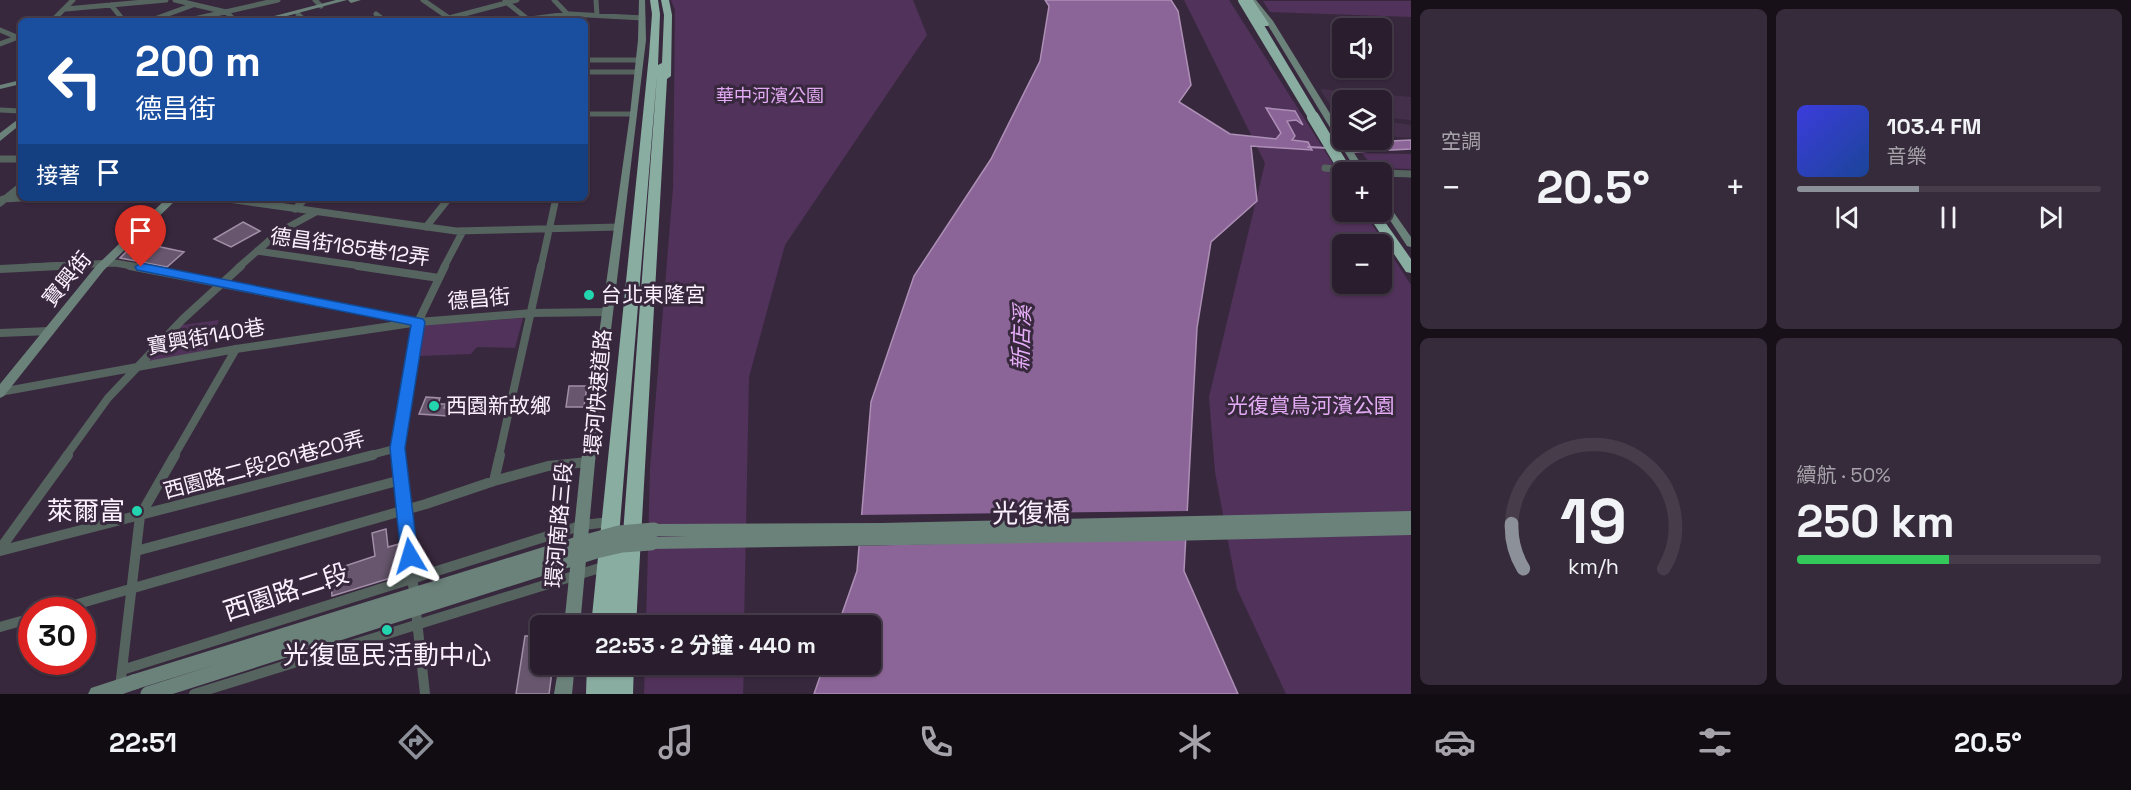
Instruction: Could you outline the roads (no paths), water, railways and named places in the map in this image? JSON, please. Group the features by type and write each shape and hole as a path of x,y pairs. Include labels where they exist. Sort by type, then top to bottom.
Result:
{"highway":[{"path":"649,0 644,93 656,99 668,39 665,0"},
{"path":"654,0 657,14 658,55"},
{"path":"658,55 664,28 660,0"},
{"path":"1241,0 1344,162"},
{"path":"1250,0 1345,162"},
{"name":"環河快速道路","path":"627,615 658,55"},
{"name":"環河快速道路","path":"602,615 606,566 617,533 656,99"},
{"path":"1379,222 1411,269"},
{"path":"1390,222 1411,252"},
{"path":"614,615 617,578 636,458"},
{"path":"597,694 608,675"},
{"path":"612,675 622,694"}],"main road":[{"path":"268,18 318,3 352,0"},
{"path":"283,18 352,0"},
{"name":"環河南路三段","path":"573,615 588,462 634,114 643,18 642,0"},
{"path":"1241,0 1258,21 1332,135"},
{"path":"1250,0 1269,21 1332,135"},
{"path":"0,85 18,81"},
{"path":"0,138 18,123"},
{"path":"1345,150 1355,162"},
{"name":"寶興街","path":"0,392 104,265 170,201"},
{"path":"1392,216 1411,244"},
{"path":"1384,222 1411,262"},
{"name":"光復橋","path":"653,536 1411,517"},
{"name":"光復橋","path":"653,536 1167,535 1411,529"},
{"path":"148,694 570,558 617,533"},
{"path":"125,680 617,533 653,536"},
{"path":"563,694 566,675"},
{"name":"西園路二段","path":"97,694 125,680"}],"street":[{"path":"56,18 73,0"},
{"path":"66,9 111,3 166,0"},
{"path":"175,0 226,12 233,18"},
{"path":"157,18 212,0"},
{"path":"205,18 278,0"},
{"path":"426,0 451,18"},
{"path":"455,18 505,1 517,0"},
{"path":"554,0 572,18"},
{"path":"596,0 597,15"},
{"path":"505,1 527,18"},
{"path":"111,3 122,18"},
{"path":"298,14 302,18"},
{"path":"376,14 381,18"},
{"path":"543,18 569,14 643,18"},
{"path":"0,30 18,36"},
{"path":"0,44 18,38"},
{"path":"588,60 638,66"},
{"path":"588,72 638,66"},
{"path":"0,110 18,111"},
{"path":"588,114 634,114"},
{"path":"0,159 18,159"},
{"path":"1325,168 1332,169"},
{"path":"1392,173 1411,174"},
{"path":"2,200 18,188"},
{"path":"2,200 18,198"},
{"path":"241,201 463,231 619,227"},
{"path":"295,209 303,201"},
{"path":"426,226 447,201"},
{"path":"494,481 555,201"},
{"path":"0,550 108,398 183,319 257,251 279,232 316,212"},
{"path":"425,694 398,448 418,322 463,231"},
{"name":"德昌街185巷12弄","path":"257,251 439,278"},
{"name":"德昌街","path":"0,269 116,263 418,322 532,313 608,312"},
{"name":"寶興街140巷","path":"0,392 236,349 418,322"},
{"path":"0,333 50,331"},
{"path":"125,680 140,516 236,349"},
{"name":"西園路二段261巷20弄","path":"0,550 140,516 398,448"},
{"path":"96,599 404,511 548,466 588,462"},
{"path":"136,551 401,480"},
{"name":"西園路二段","path":"125,680 413,578 583,525 617,533"},
{"path":"194,694 606,566"},
{"path":"0,627 18,622"}],"water":[{"name":"新店溪","path":"1045,0 1171,0 1178,11 1191,85 1179,102 1230,134 1276,139 1281,133 1266,108 1295,111 1303,125 1296,120 1287,121 1295,136 1292,140 1308,142 1312,150 1251,146 1257,201 1211,242 1197,328 1184,571 1238,694 814,694 821,675 881,675 881,615 842,615 857,571 871,402 914,276 991,159 1040,61 1049,6"},
{"path":"1411,140 1411,149 1392,150 1392,141"},
{"path":"1353,150 1392,150 1354,152"}],"waterway":[{"path":"1308,147 1328,148"}],"place":[{"name":"台北東隆宮","path":"589,295"},
{"name":"西園新故鄉","path":"434,406"},
{"name":"萊爾富","path":"137,511"},
{"name":"光復區民活動中心","path":"387,630"}],"park label":[{"name":"華中河濱公園","path":"770,96"},
{"name":"光復賞鳥河濱公園","path":"1311,406"}]}
